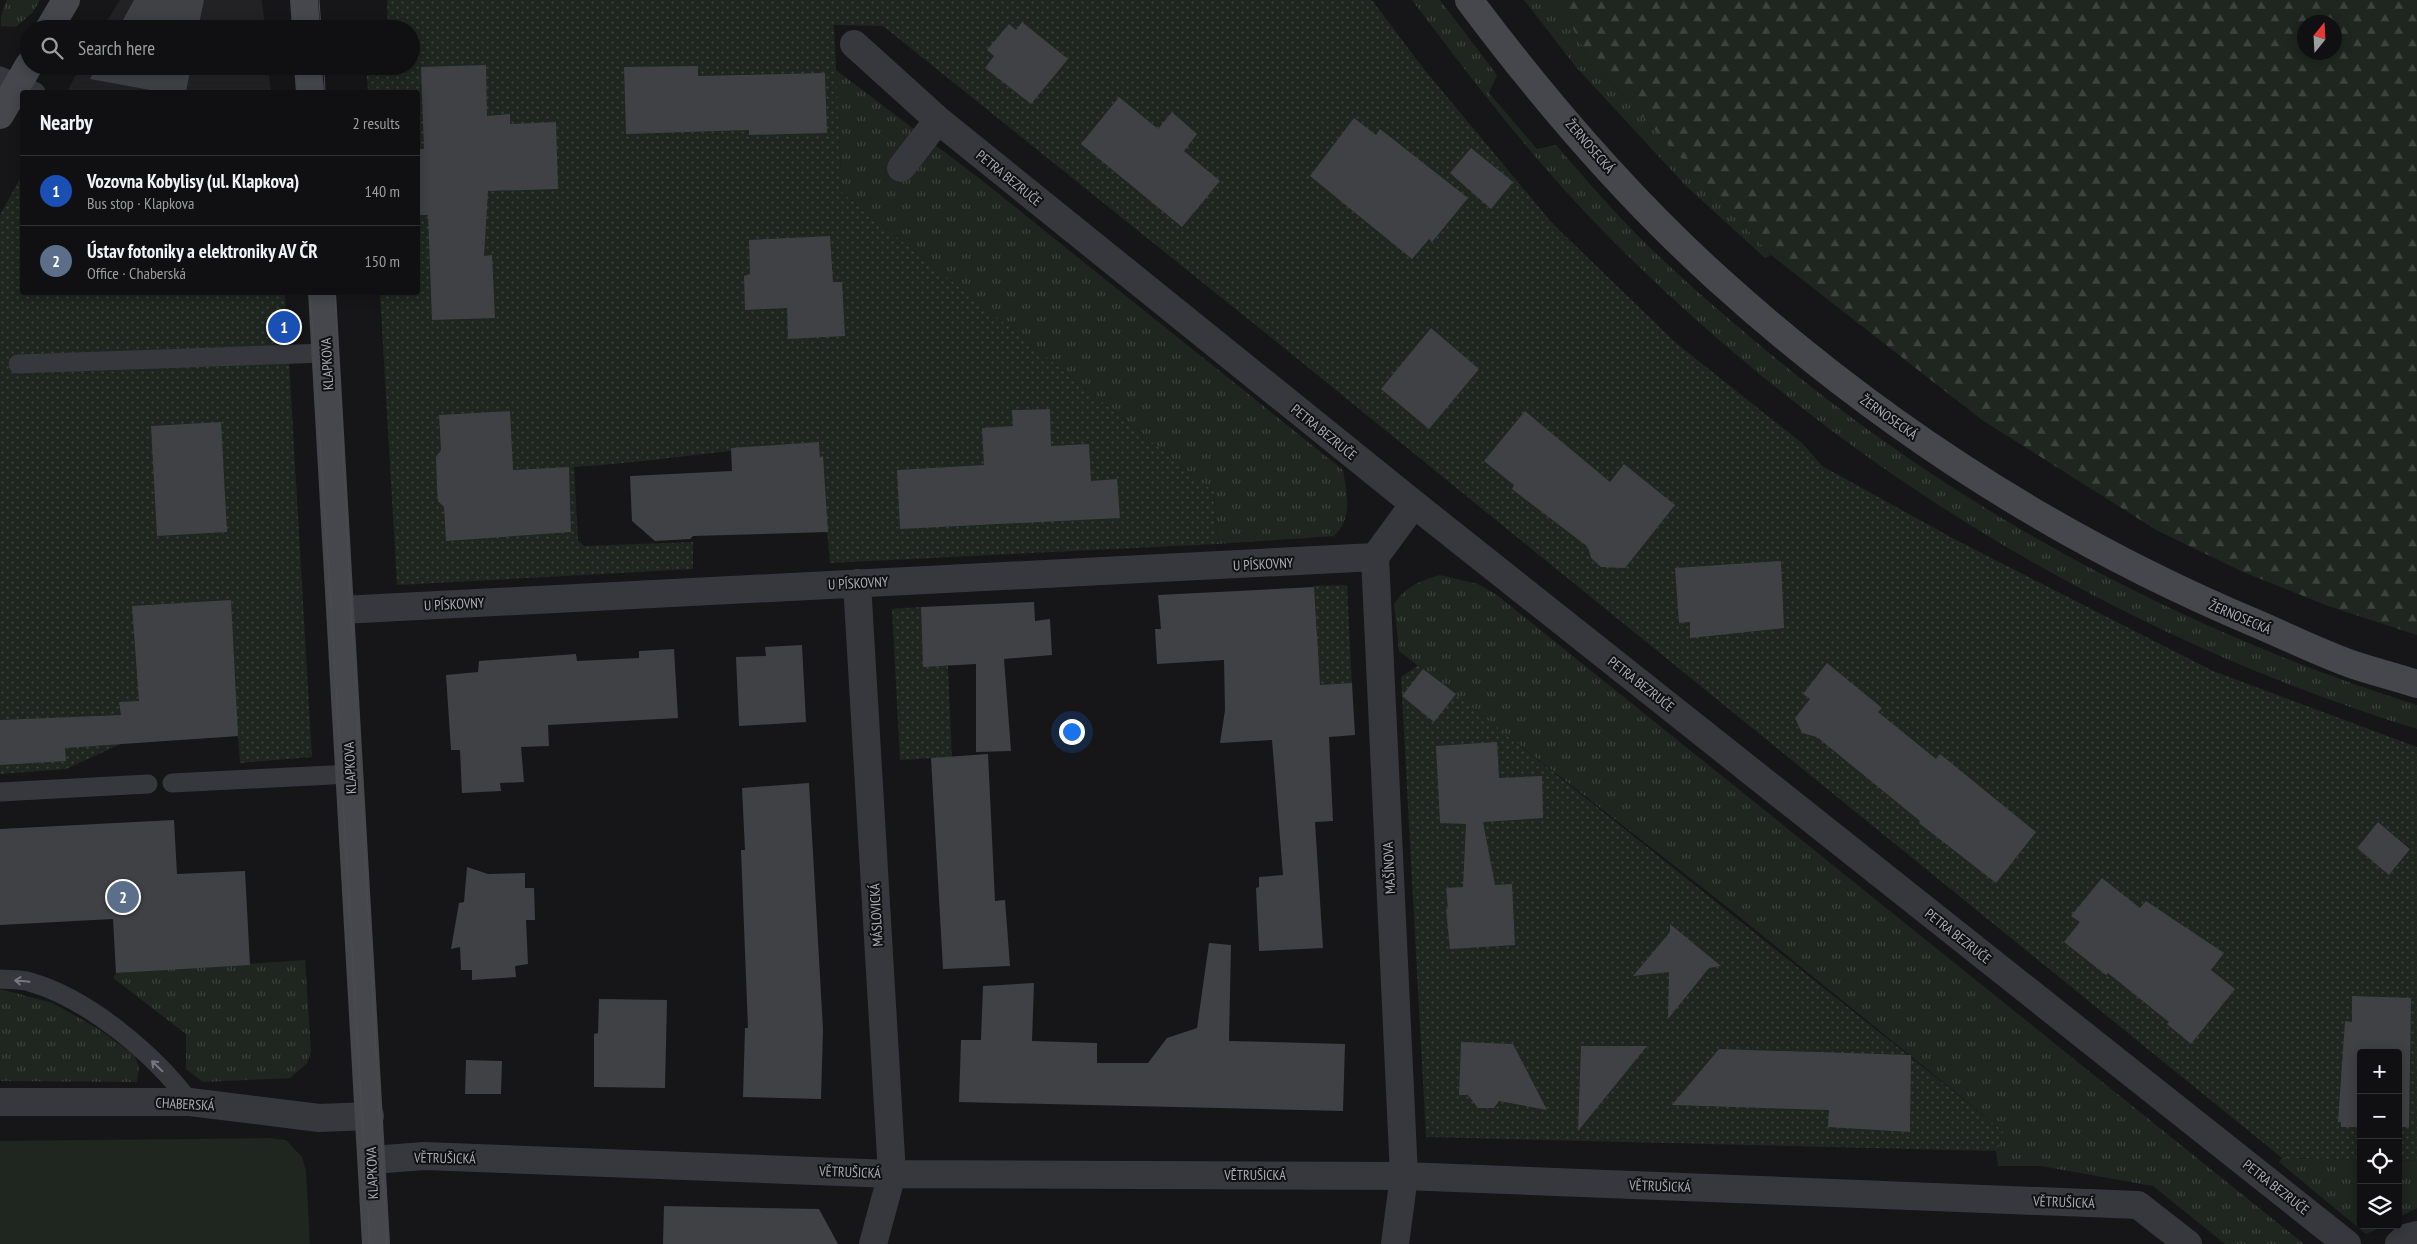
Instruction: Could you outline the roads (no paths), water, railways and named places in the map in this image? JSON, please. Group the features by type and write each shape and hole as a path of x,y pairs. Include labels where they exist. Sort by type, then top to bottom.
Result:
{"street":[{"path":"54,20 66,0"},
{"path":"304,0 305,20"},
{"name":"ŽERNOSECKÁ","path":"1468,0 1537,86 1641,204 1719,280 1831,376 1969,473 2062,529 2172,587 2353,664 2417,684"},
{"name":"PETRA BEZRUČE","path":"854,44 938,120 1414,504 2347,1244"},
{"path":"309,75 310,90"},
{"path":"0,115 20,79"},
{"path":"901,168 938,120"},
{"name":"KLAPKOVA","path":"322,295 351,774 376,1244"},
{"path":"1375,558 1414,504"},
{"name":"U PÍSKOVNY","path":"341,610 1375,558"},
{"name":"MAŠÍNOVA","path":"1375,558 1404,1176 1395,1244"},
{"name":"MÁSLOVICKÁ","path":"857,583 892,1174 873,1244"},
{"name":"CHABERSKÁ","path":"0,1102 190,1102 320,1118 370,1116"},
{"name":"VĚTRUŠICKÁ","path":"372,1160 424,1156 892,1174 1404,1176 2138,1205 2188,1244"},
{"path":"2399,1244 2405,1238 2417,1235"}],"lane":[{"path":"18,364 326,353"},
{"path":"172,784 351,774"},
{"path":"0,792 148,784"},
{"path":"0,979 29,981 74,999 122,1032 179,1088 190,1102"}],"tram line":[{"path":"294,0 295,20"},
{"path":"319,0 320,20"},
{"path":"299,75 300,90"},
{"path":"324,75 325,90"},
{"path":"310,295 370,1244"},
{"path":"335,295 387,1244"}],"place":[{"name":"Vozovna Kobylisy (ul. Klapkova)","path":"284,327"},
{"name":"Ústav fotoniky a elektroniky AV ČR","path":"123,897"}]}
